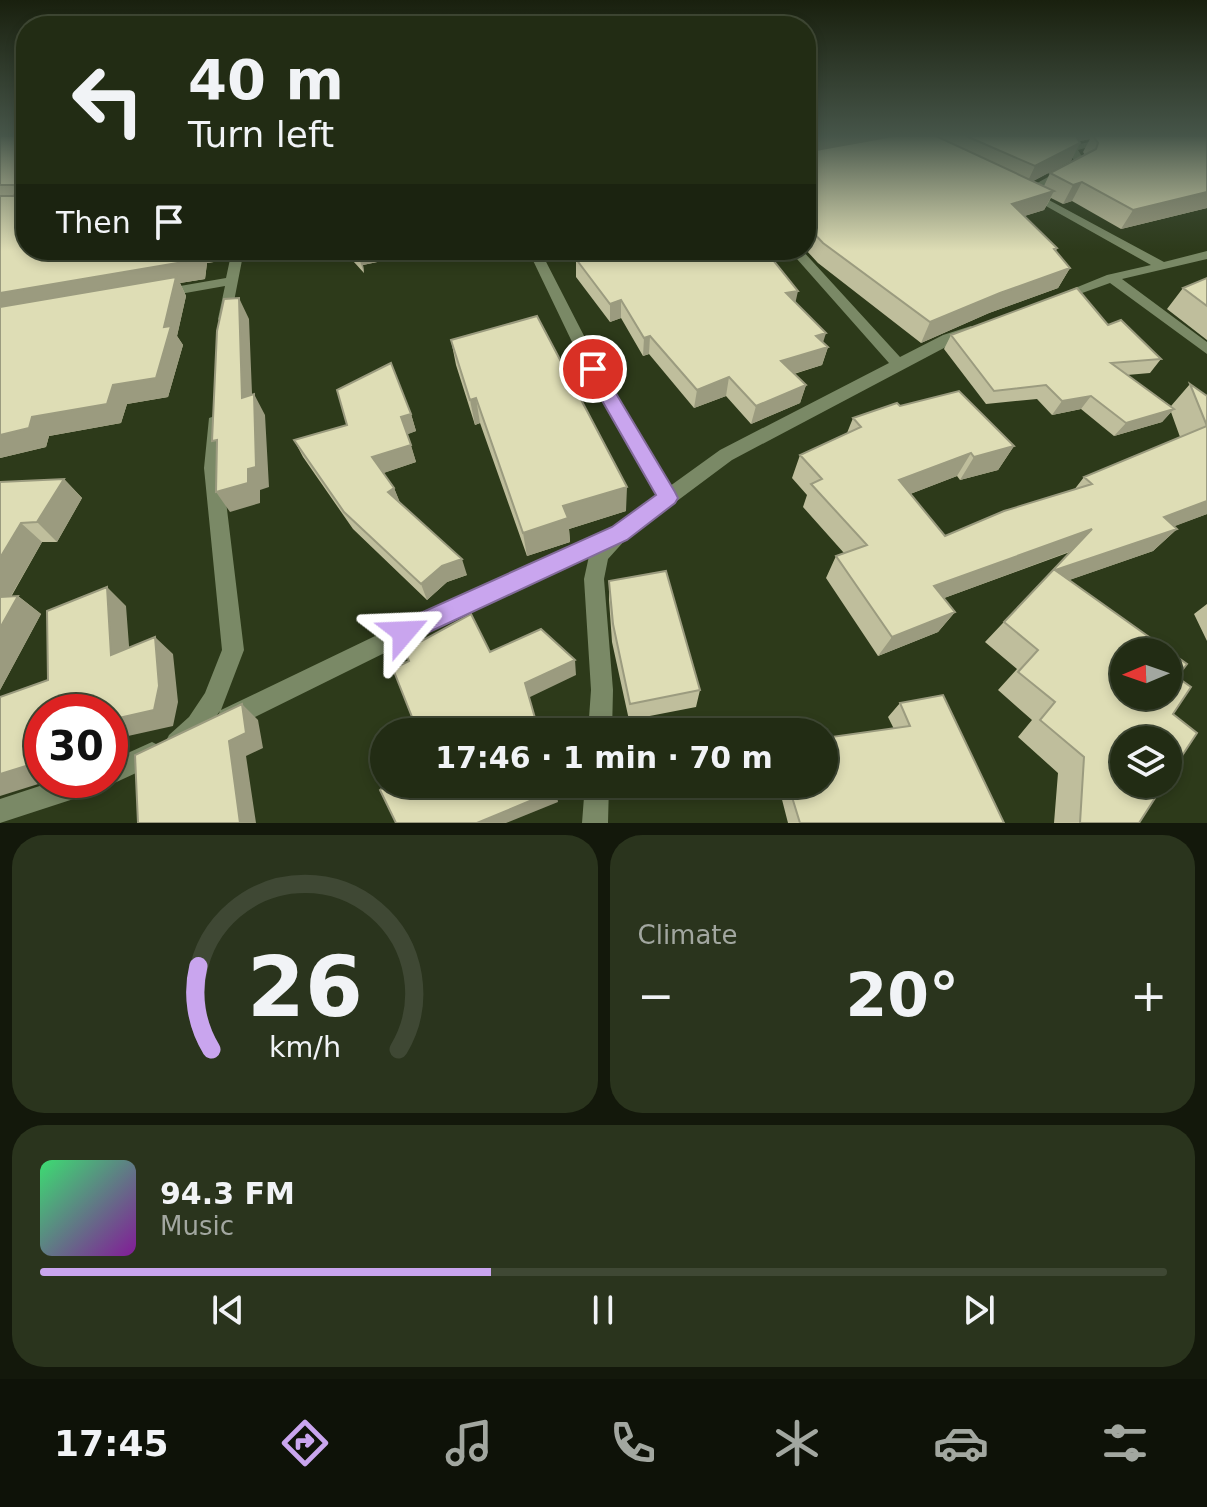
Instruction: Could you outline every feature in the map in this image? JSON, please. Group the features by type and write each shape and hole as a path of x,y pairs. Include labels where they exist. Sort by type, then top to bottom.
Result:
{"street":[{"path":"1026,192 1059,174"},
{"path":"1012,185 1162,266"},
{"path":"1038,305 1112,278 1207,255"},
{"path":"221,337 236,260"},
{"path":"539,260 593,369 668,498"},
{"path":"804,260 899,365"},
{"path":"1112,278 1207,349"},
{"path":"155,294 232,281"},
{"path":"128,765 619,533 726,455 948,338 993,322"},
{"path":"181,741 226,679 233,650 213,468 215,409"},
{"path":"601,718 602,690 594,579 599,556 619,533"},
{"path":"0,812 42,798"},
{"path":"595,823 596,798"}],"building":[{"path":"0,174 16,174 16,187 0,185"},
{"path":"816,174 1018,174 1054,191 1012,204 1057,248 1054,249 1070,268 930,322 816,236"},
{"path":"1053,174 1207,174 1207,192 1133,210 1082,182 1073,185"},
{"path":"16,191 16,260 195,260 0,293 0,196 14,196"},
{"path":"577,260 773,260 798,291 786,293 826,333 816,336 828,347 781,361 806,385 756,406 729,377 697,390 650,336 644,338 621,300 610,304"},
{"path":"176,277 164,327 171,326 156,378 113,385 107,404 32,417 29,428 0,435 0,307"},
{"path":"1207,278 1207,306 1183,288"},
{"path":"1077,288 1108,325 1121,320 1161,359 1111,363 1174,409 1126,423 1091,396 1062,401 1046,385 994,391 951,335"},
{"path":"239,298 242,398 254,394 256,467 248,469 248,483 216,492 217,440 212,441 217,331 224,299"},
{"path":"537,316 627,487 563,506 568,518 523,533 476,398 470,400 451,340"},
{"path":"391,363 411,414 401,417 411,445 372,457 394,488 388,492 462,559 442,566 421,584 344,512 294,440 347,425 337,390"},
{"path":"1190,384 1207,396 1207,426"},
{"path":"959,391 1014,446 974,457 971,453 899,480 945,536 1004,511 1092,484 1084,477 1207,426 1207,501 1164,517 1177,529 1055,570 1150,638 1110,638 1110,710 1176,710 1173,714 1197,733 1182,756 1182,726 1110,726 1110,798 1155,798 1139,823 1080,823 1084,757 1040,720 1055,702 1018,672 1038,650 1004,622 1092,529 934,586 955,612 892,637 836,556 867,545 811,484 822,479 800,455 861,427 853,418 897,403 900,406"},
{"path":"64,479 37,522 21,523 0,558 0,482"},
{"path":"666,571 700,690 630,704 613,624 609,581"},
{"path":"107,587 111,655 155,637 159,686 154,710 128,716 128,694 24,694 24,767 0,774 0,697 48,680 47,611"},
{"path":"18,596 0,628 0,597"},
{"path":"471,614 490,652 541,629 575,660 525,683 535,718 412,718 393,669 409,661 405,650"},
{"path":"1182,681 1191,687 1182,700"},
{"path":"943,695 1004,823 800,823 792,798 838,798 838,736 910,726 900,703"},
{"path":"242,704 246,733 229,741 240,823 138,823 135,755"},
{"path":"384,798 537,798 477,823 396,823"}],"route":[{"path":"404,632 619,533 668,498 593,369"}]}
